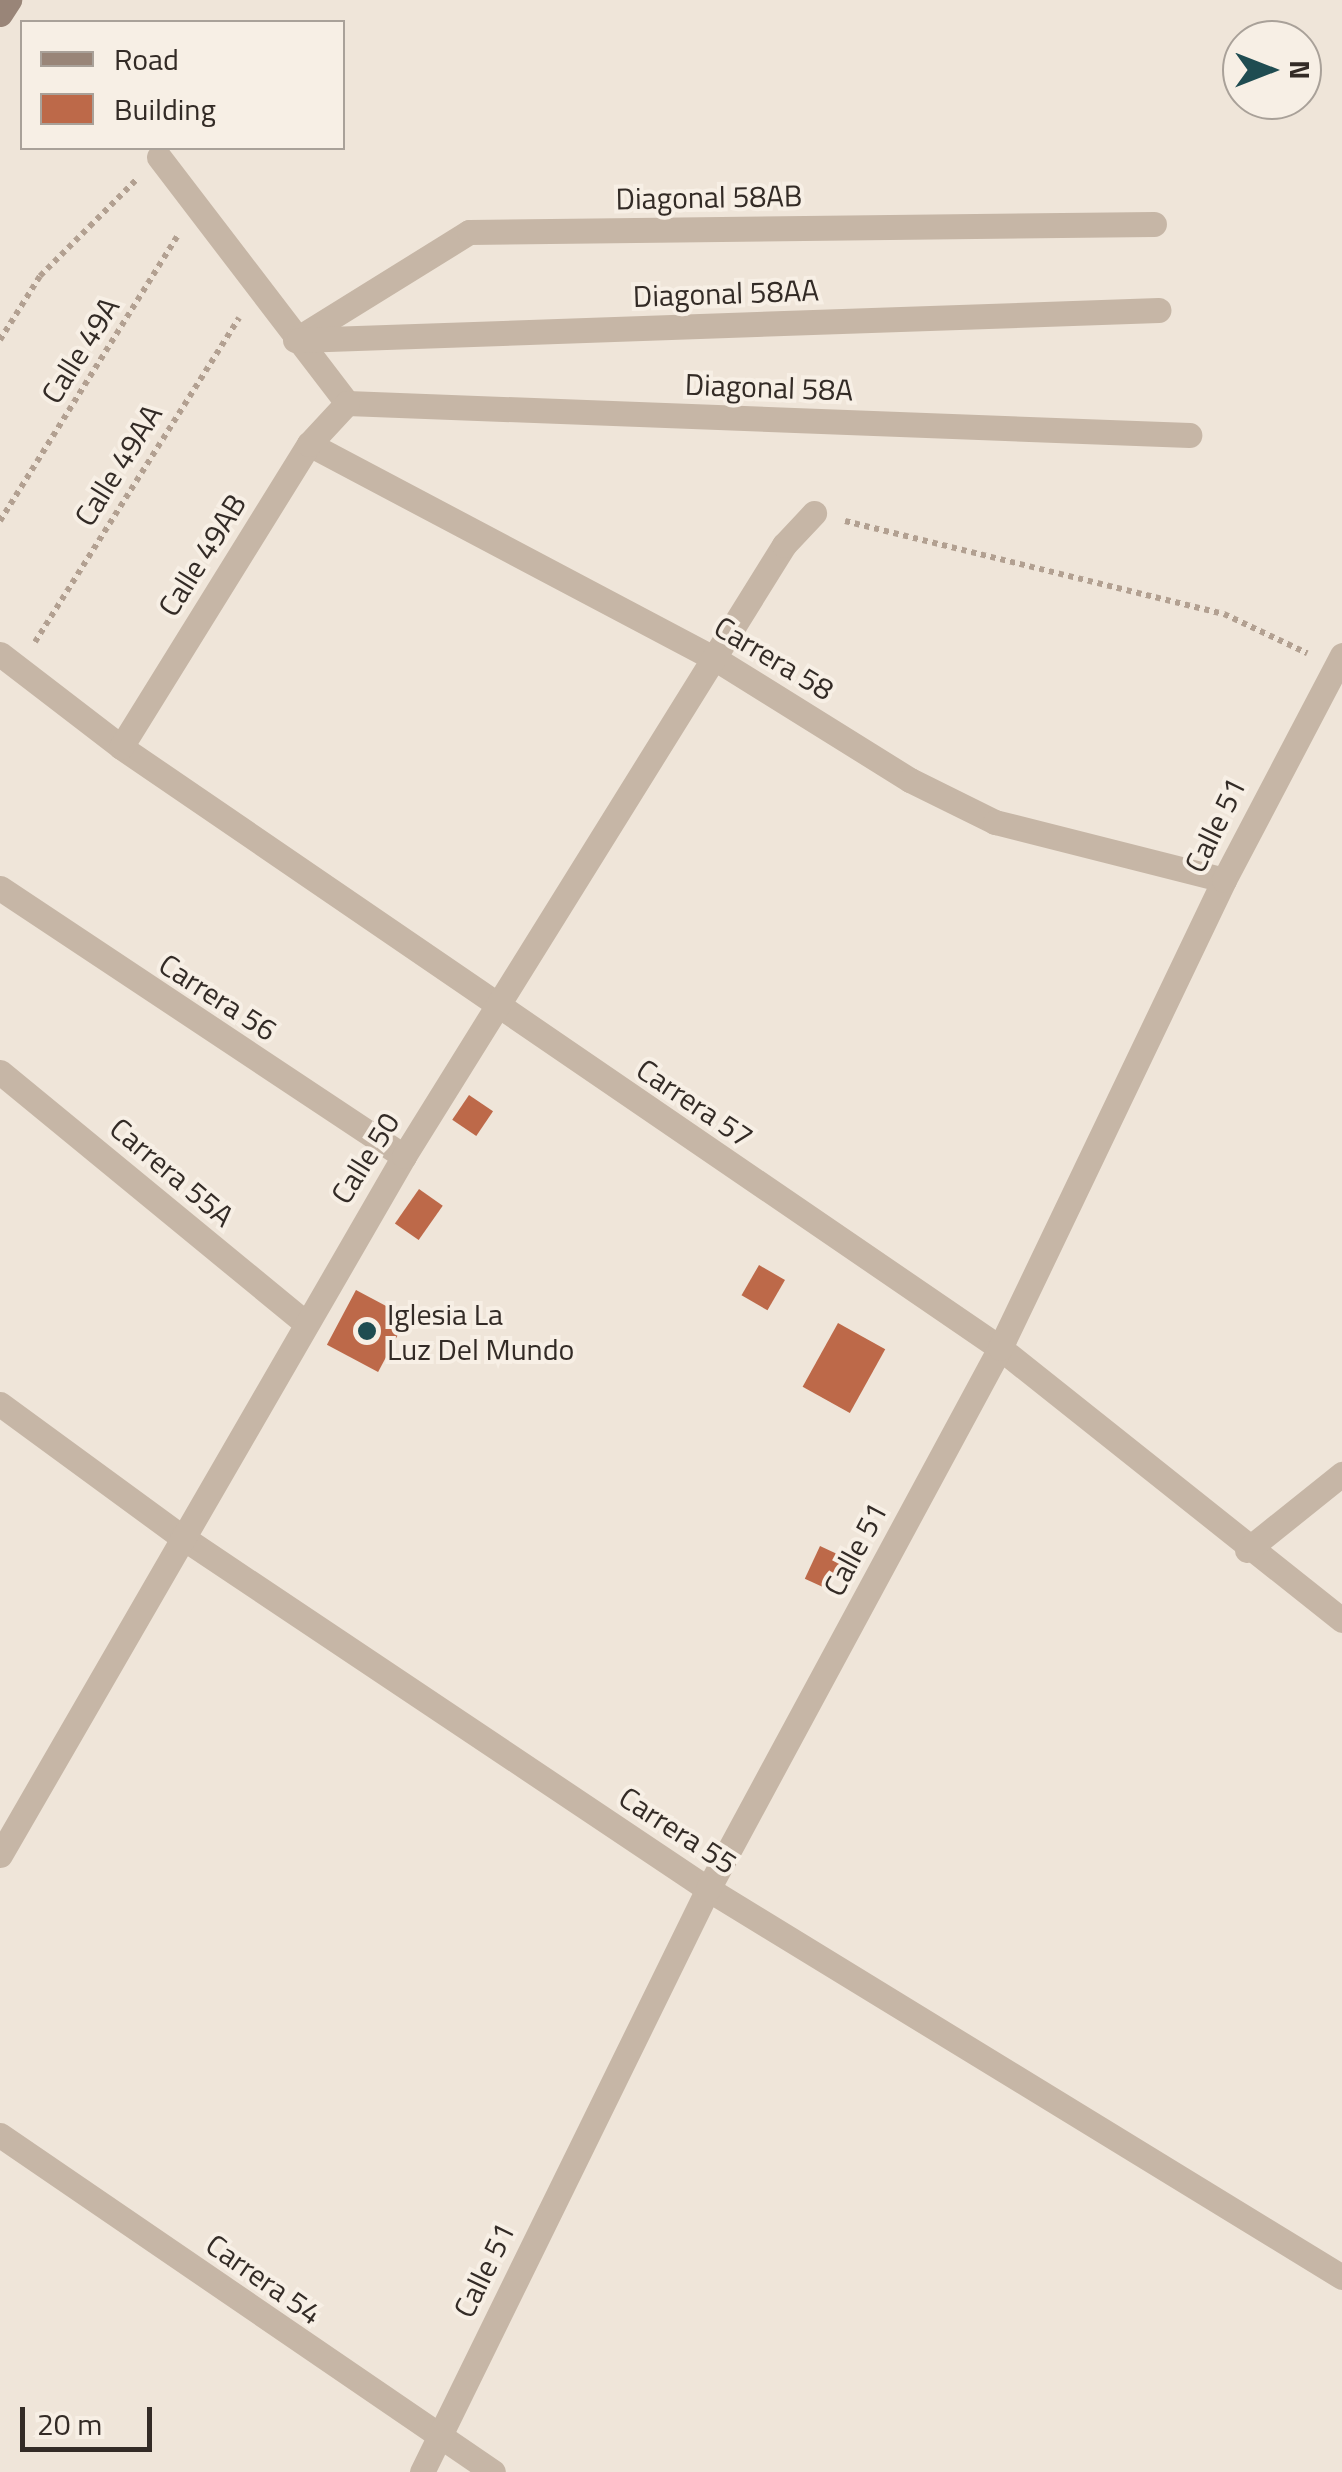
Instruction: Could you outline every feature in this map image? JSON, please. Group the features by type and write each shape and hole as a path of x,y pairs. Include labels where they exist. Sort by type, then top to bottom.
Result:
{"street":[{"path":"0,14 9,0"},
{"path":"160,157 198,202 296,340 347,403"},
{"name":"Diagonal 58AB","path":"296,340 469,232 1154,224"},
{"name":"Diagonal 58AA","path":"296,340 1158,310"},
{"name":"Diagonal 58A","path":"347,403 1189,436"},
{"name":"Calle 49AB","path":"120,747 309,444 347,403"},
{"name":"Carrera 58","path":"309,444 714,658 910,780 995,822 1224,880"},
{"name":"Calle 50","path":"0,1855 304,1322 404,1156 784,545 814,513"},
{"name":"Calle 51","path":"422,2472 708,1889 1000,1348 1224,880 1339,661"},
{"name":"Carrera 57","path":"9,662 120,747 497,1008 1000,1348 1248,1550 1342,1620"},
{"name":"Carrera 56","path":"0,888 404,1156"},
{"name":"Carrera 55A","path":"0,1072 304,1322"},
{"name":"Carrera 55","path":"0,1404 182,1537 708,1889 1342,2277"},
{"path":"1248,1550 1342,1474"},
{"name":"Carrera 54","path":"0,2135 437,2440 493,2472"}],"path":[{"path":"0,340 40,276 160,157"},
{"name":"Calle 49A","path":"0,522 198,202"},
{"name":"Calle 49AA","path":"9,662 260,288"},
{"path":"814,513 1224,614 1339,661"}],"building":[{"path":"469,1095 493,1111 476,1136 452,1120"},
{"path":"419,1189 443,1206 419,1240 395,1223"},
{"path":"759,1265 785,1280 767,1310 742,1295"},
{"name":"Iglesia La Luz Del Mundo","path":"356,1290 407,1317 378,1372 327,1345"},
{"path":"838,1323 885,1349 850,1413 803,1387"},
{"path":"820,1546 844,1557 828,1590 805,1579"}],"place":[{"name":"Iglesia La Luz Del Mundo","path":"367,1331"}]}
